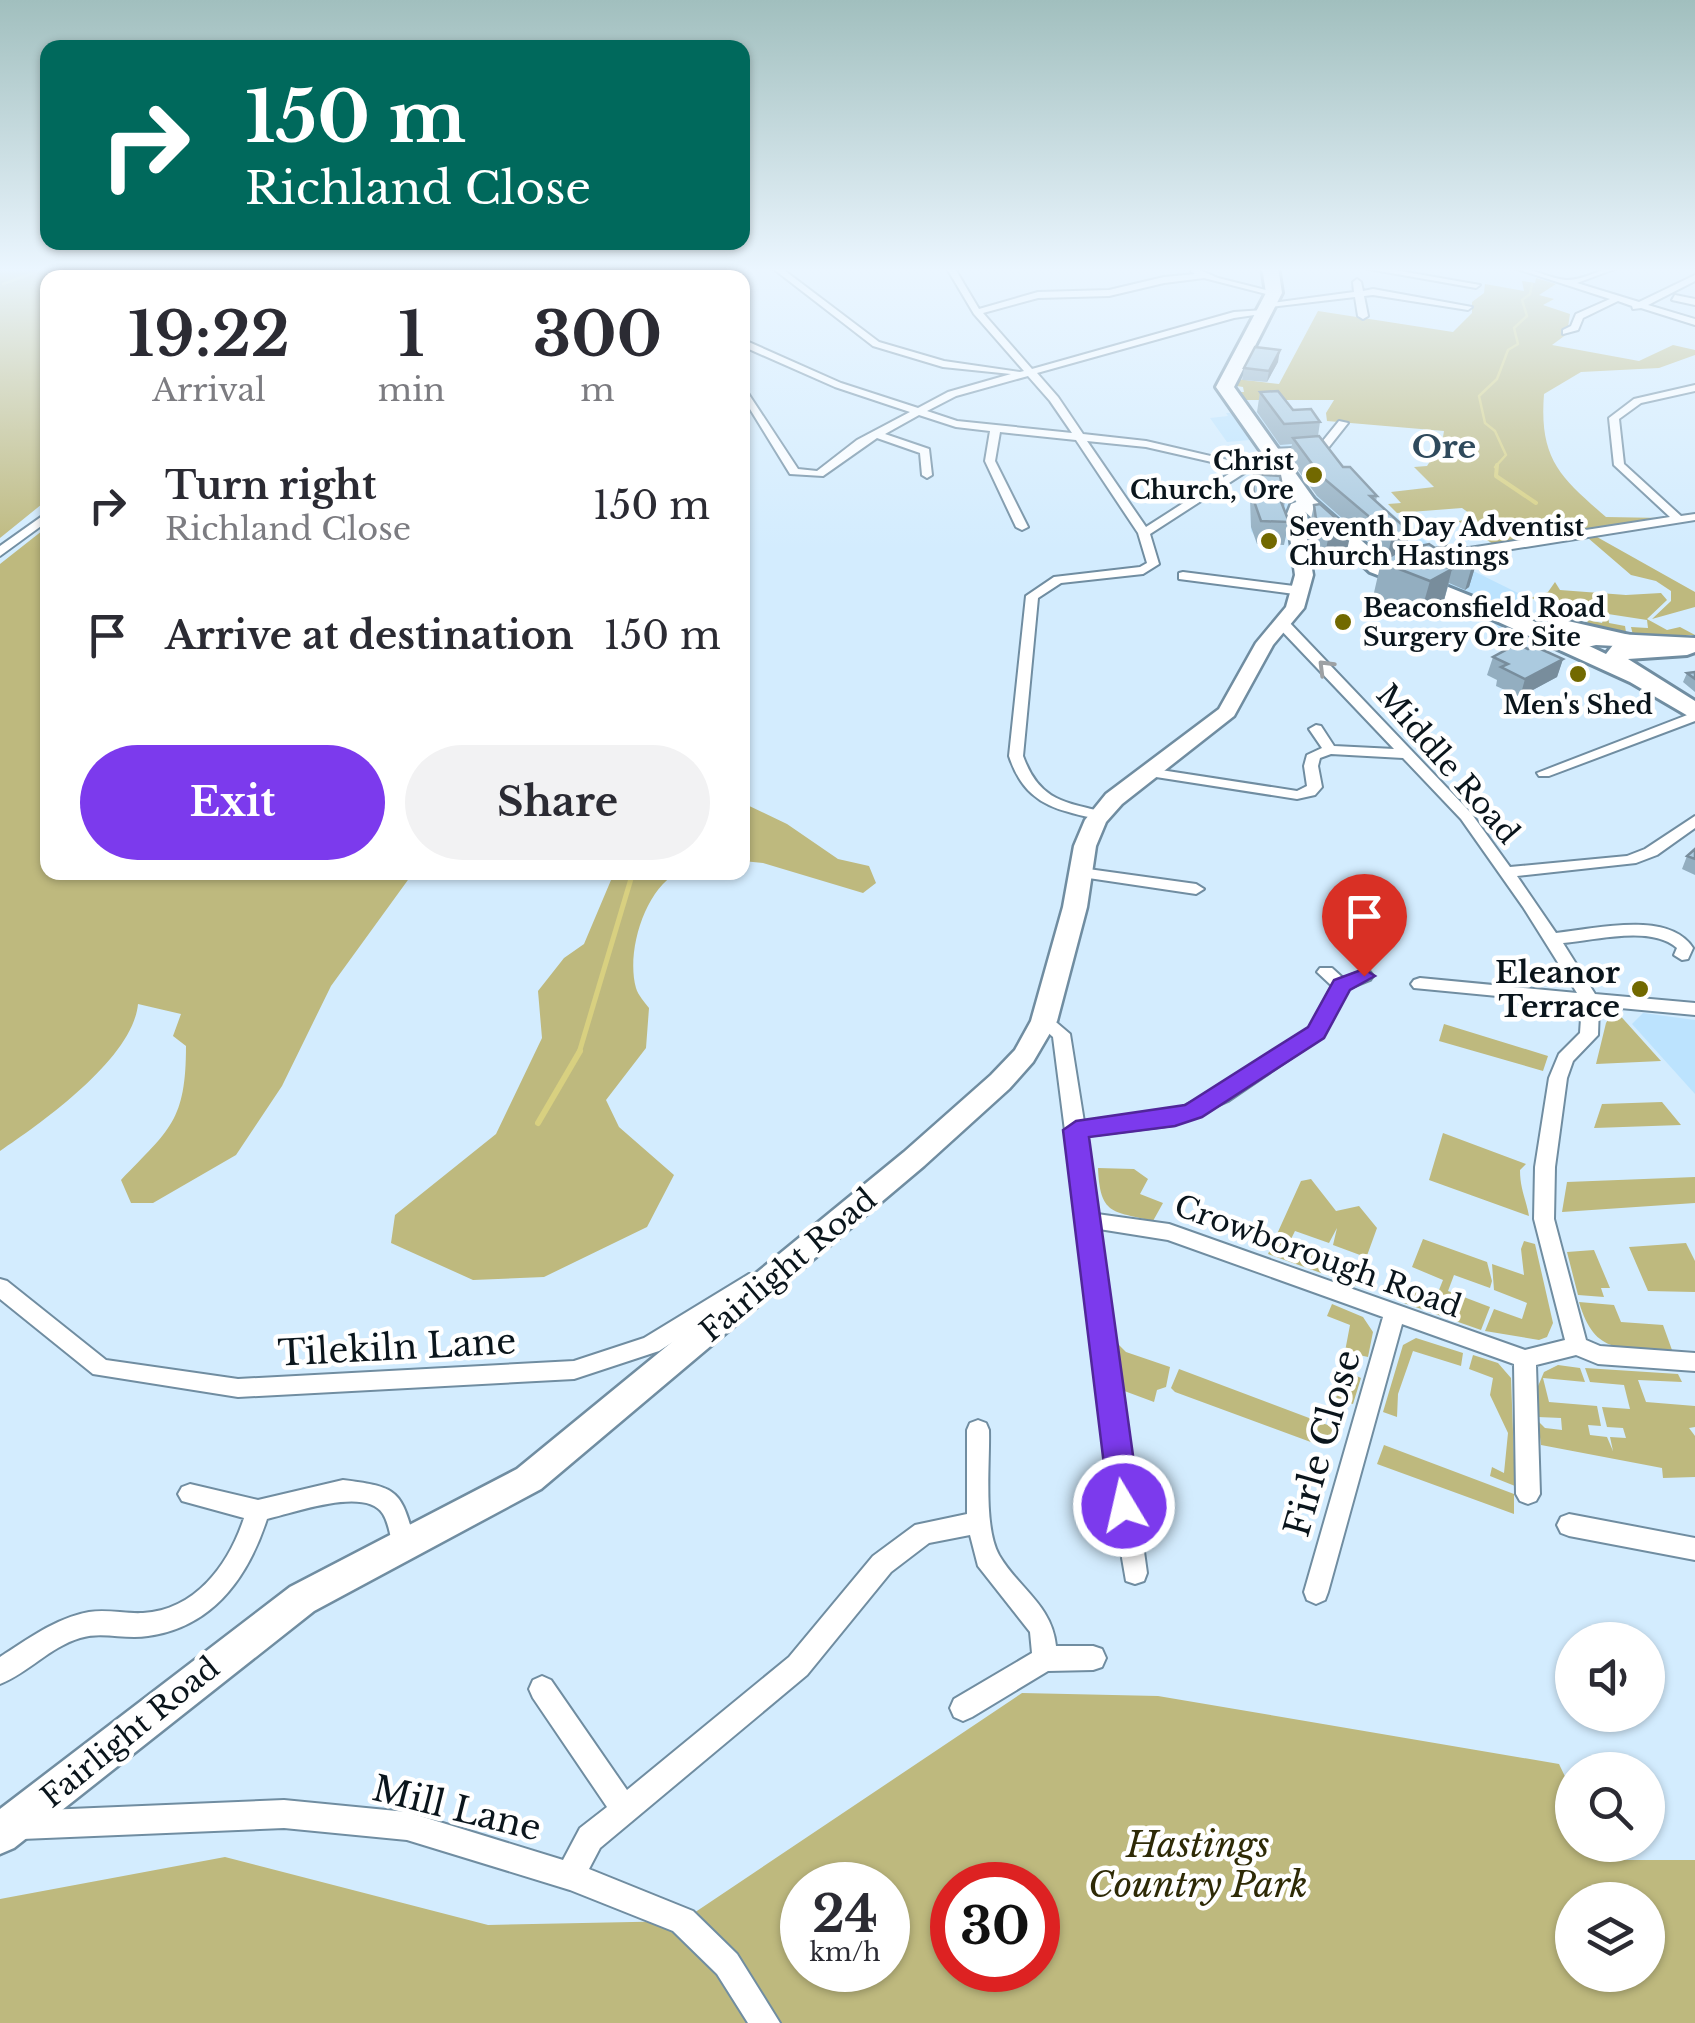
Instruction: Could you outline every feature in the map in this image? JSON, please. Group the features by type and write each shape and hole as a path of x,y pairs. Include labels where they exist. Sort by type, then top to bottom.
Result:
{"highway":[{"path":"1238,361 1225,387 1307,503 1378,566 1626,660 1695,714"},
{"path":"1511,617 1572,644 1626,660"},
{"path":"1626,660 1615,659 1622,650 1678,650 1694,644"}],"street":[{"path":"785,361 838,385 956,424 1146,444 1288,475"},
{"path":"935,361 1026,373"},
{"path":"1017,361 1078,436 1144,533 1153,564 1150,568 1058,580 1032,596 1016,756 1023,780 1048,800 1099,815"},
{"path":"750,400 798,475 819,474 876,434 952,394 1068,361"},
{"path":"1678,520 1619,465 1614,418 1638,401 1695,388"},
{"path":"1270,452 1321,450 1342,423"},
{"path":"995,430 988,452 990,461 1022,526"},
{"path":"876,434 925,451 926,471 910,468"},
{"path":"1144,533 1248,466"},
{"path":"1183,576 1302,591 1301,538 1294,514 1297,507 1307,503"},
{"path":"1425,559 1695,518"},
{"path":"0,552 40,521"},
{"path":"1378,566 1408,562"},
{"name":"Fairlight Road","path":"6,1830 221,1658 302,1599 529,1479 968,1114 1024,1056 1044,1022 1085,846 1099,815 1227,712 1265,643 1283,624 1302,591"},
{"name":"Middle Road","path":"1283,624 1466,816 1591,1001"},
{"path":"1572,644 1596,639 1626,660"},
{"path":"1544,773 1695,714"},
{"path":"1316,728 1330,750"},
{"path":"1148,772 1297,795 1310,792 1315,786 1310,766 1314,754 1330,750 1406,754"},
{"path":"1505,872 1630,860 1651,852 1695,820"},
{"path":"1081,873 1196,889"},
{"path":"1551,939 1650,929 1680,940 1685,948 1682,955"},
{"path":"1326,972 1342,986"},
{"path":"1076,1130 1175,1118 1221,1096 1316,1032 1342,986 1364,976"},
{"path":"1420,984 1695,1010"},
{"path":"1577,1346 1544,1219 1545,1167 1558,1078 1564,1058 1590,1035 1591,1001"},
{"path":"1044,1022 1061,1034 1090,1220 1115,1449 1135,1573"},
{"name":"Crowborough Road","path":"1090,1220 1168,1232 1525,1359"},
{"name":"Tilekiln Lane","path":"0,1287 101,1368 238,1388 574,1370 651,1345 759,1276 798,1256"},
{"name":"Firle Close","path":"1316,1592 1394,1314"},
{"path":"1528,1494 1525,1359 1577,1346 1598,1355 1695,1362"},
{"path":"978,1430 979,1523 987,1558 1042,1628 1045,1658"},
{"path":"190,1494 258,1511 342,1490 380,1495 394,1510 404,1545"},
{"path":"0,1671 56,1637 88,1624 152,1624 191,1610 229,1580 248,1548 258,1511"},
{"path":"570,1876 590,1838 623,1807 798,1666 882,1564 924,1533 979,1523"},
{"path":"1569,1525 1695,1549"},
{"path":"963,1708 1045,1658 1093,1658"},
{"path":"542,1689 623,1807"},
{"name":"Mill Lane","path":"6,1830 284,1814 407,1826 570,1876 682,1921 727,1964 764,2023"}],"shaded area":[{"path":"1292,410 1324,453 1281,456 1313,495 1370,495 1443,556 1526,597 1516,611 1517,625 1505,632 1493,627 1494,621 1405,587 1351,557 1320,562 1314,557 1310,540 1255,536 1251,531 1250,502 1258,497 1264,473 1241,460 1262,457 1250,440 1227,442 1210,418 1228,416 1226,413"},
{"path":"1643,1013 1695,1020 1695,1094 1632,1024"}],"green space":[{"path":"0,361 40,361 40,506 0,538"},
{"path":"1291,361 1677,361 1659,368 1581,372 1544,394 1549,451 1576,490 1606,517 1664,518 1493,544 1458,521 1476,518 1462,508 1397,513 1388,504 1401,503 1391,492 1434,487 1414,467 1427,466 1442,443 1444,431 1327,421 1326,413 1334,400 1242,400 1238,392 1244,392 1243,387 1237,386 1237,379 1279,384"},
{"path":"40,533 40,880 408,880 331,986 282,1086 236,1155 153,1203 131,1203 121,1180 163,1135 178,1108 186,1046 173,1036 181,1014 138,1004 132,1025 103,1067 61,1106 0,1151 0,564"},
{"path":"1597,537 1695,592 1695,607 1652,619 1671,601 1671,591 1656,581 1631,575 1588,538"},
{"path":"1555,582 1560,590 1626,595 1661,593 1667,600 1647,619 1667,630 1680,627 1695,635 1633,635 1631,627 1648,628 1647,620 1608,614 1609,623 1625,626 1626,632 1586,627 1588,620 1602,623 1605,614 1530,598 1548,592"},
{"path":"750,806 787,824 838,859 869,866 876,883 863,893 750,862"},
{"path":"611,880 668,880 647,908 636,941 636,988 649,1008 646,1048 606,1100 619,1127 674,1175 647,1227 544,1277 473,1280 391,1243 395,1215 496,1134 542,1038 538,991 564,958 584,944"},
{"path":"1614,1010 1661,1061 1596,1064 1606,1023"},
{"path":"1444,1024 1548,1056 1543,1071 1439,1041"},
{"path":"1662,1102 1681,1125 1594,1128 1602,1104"},
{"path":"1443,1133 1526,1164 1520,1177 1529,1216 1429,1180"},
{"path":"1098,1168 1134,1169 1148,1179 1140,1194 1163,1203 1153,1221 1118,1212 1105,1203"},
{"path":"1695,1177 1695,1203 1562,1212 1567,1182"},
{"path":"1311,1179 1336,1211 1359,1206 1377,1228 1356,1286 1325,1274 1331,1259 1355,1268 1360,1255 1333,1245 1337,1228 1329,1243 1295,1231 1289,1243 1327,1258 1321,1273 1268,1254 1301,1181"},
{"path":"1423,1239 1487,1262 1490,1288 1454,1275 1448,1291 1490,1307 1481,1330 1404,1303 1411,1285 1437,1295 1443,1280 1412,1267"},
{"path":"1524,1241 1535,1244 1553,1323 1547,1337 1539,1340 1485,1331 1494,1309 1522,1319 1527,1303 1494,1290 1492,1264 1524,1275"},
{"path":"1686,1243 1695,1261 1695,1292 1648,1291 1629,1247"},
{"path":"1594,1250 1610,1288 1601,1288 1604,1297 1578,1295 1567,1252"},
{"path":"1579,1302 1614,1305 1621,1322 1663,1325 1672,1350 1625,1348 1602,1341 1593,1332"},
{"path":"1332,1304 1363,1317 1373,1332 1368,1357 1350,1353 1344,1370 1361,1378 1353,1404 1336,1399 1350,1325 1327,1316"},
{"path":"1416,1338 1463,1353 1461,1366 1413,1351 1398,1394 1397,1417 1383,1412 1403,1345"},
{"path":"1117,1343 1126,1352 1170,1367 1166,1387 1157,1390 1154,1402 1119,1389"},
{"path":"1473,1355 1498,1363 1511,1378 1515,1486 1490,1476 1492,1467 1504,1473 1508,1433 1490,1395 1493,1378 1469,1369"},
{"path":"1558,1365 1580,1368 1585,1382 1543,1378 1549,1402 1597,1406 1601,1426 1588,1425 1590,1435 1607,1437 1613,1451 1610,1437 1626,1438 1623,1428 1607,1427 1602,1407 1630,1409 1624,1385 1590,1382 1585,1368 1678,1374 1682,1382 1638,1380 1646,1402 1695,1406 1695,1427 1689,1428 1695,1436 1695,1477 1663,1478 1662,1468 1541,1445 1538,1421 1545,1428 1562,1430 1561,1418 1538,1417 1536,1391 1544,1372"},
{"path":"1179,1369 1333,1427 1336,1430 1331,1446 1327,1448 1175,1392 1171,1388"},
{"path":"1384,1445 1514,1494 1514,1514 1377,1464"},
{"name":"Hastings Country Park","path":"1022,1693 1158,1696 1555,1763 1555,1862 1695,1860 1695,2023 0,2023 0,1899 225,1857 488,1925 682,1921"}],"building":[{"path":"1247,361 1274,361 1269,371 1244,368"},
{"path":"1278,391 1293,410 1311,409 1320,422 1284,424 1260,392"},
{"path":"1319,436 1343,467 1350,467 1377,496 1370,496 1410,532 1392,536 1321,476 1293,438"},
{"path":"1254,474 1280,476 1285,500 1278,494 1289,522 1261,521 1255,504"},
{"path":"1320,504 1351,532 1329,535 1317,526 1314,505"},
{"path":"1429,544 1435,548 1451,545 1473,557 1463,560 1476,564 1472,566 1420,546"},
{"path":"1401,550 1452,569 1430,581 1381,562"},
{"path":"1517,644 1528,649 1534,646 1563,659 1525,679 1501,667 1508,664 1493,657"}],"waterway":[{"path":"1495,467 1506,455 1495,431 1485,423 1479,396 1497,379 1504,361"},
{"path":"1497,465 1496,476 1536,503"},
{"path":"579,1052 631,880"},
{"path":"538,1123 579,1052"}],"place":[{"name":"Christ Church, Ore","path":"1314,475"},
{"name":"Seventh Day Adventist Church Hastings","path":"1269,541"},
{"name":"Beaconsfield Road Surgery Ore Site","path":"1343,622"},
{"name":"Men's Shed","path":"1578,674"},
{"name":"Eleanor Terrace","path":"1640,989"}],"district":[{"name":"Ore","path":"1444,447"}],"route":[{"path":"1124,1506 1076,1130 1175,1118 1194,1111 1298,1047 1329,1014 1342,986 1364,976"}]}
